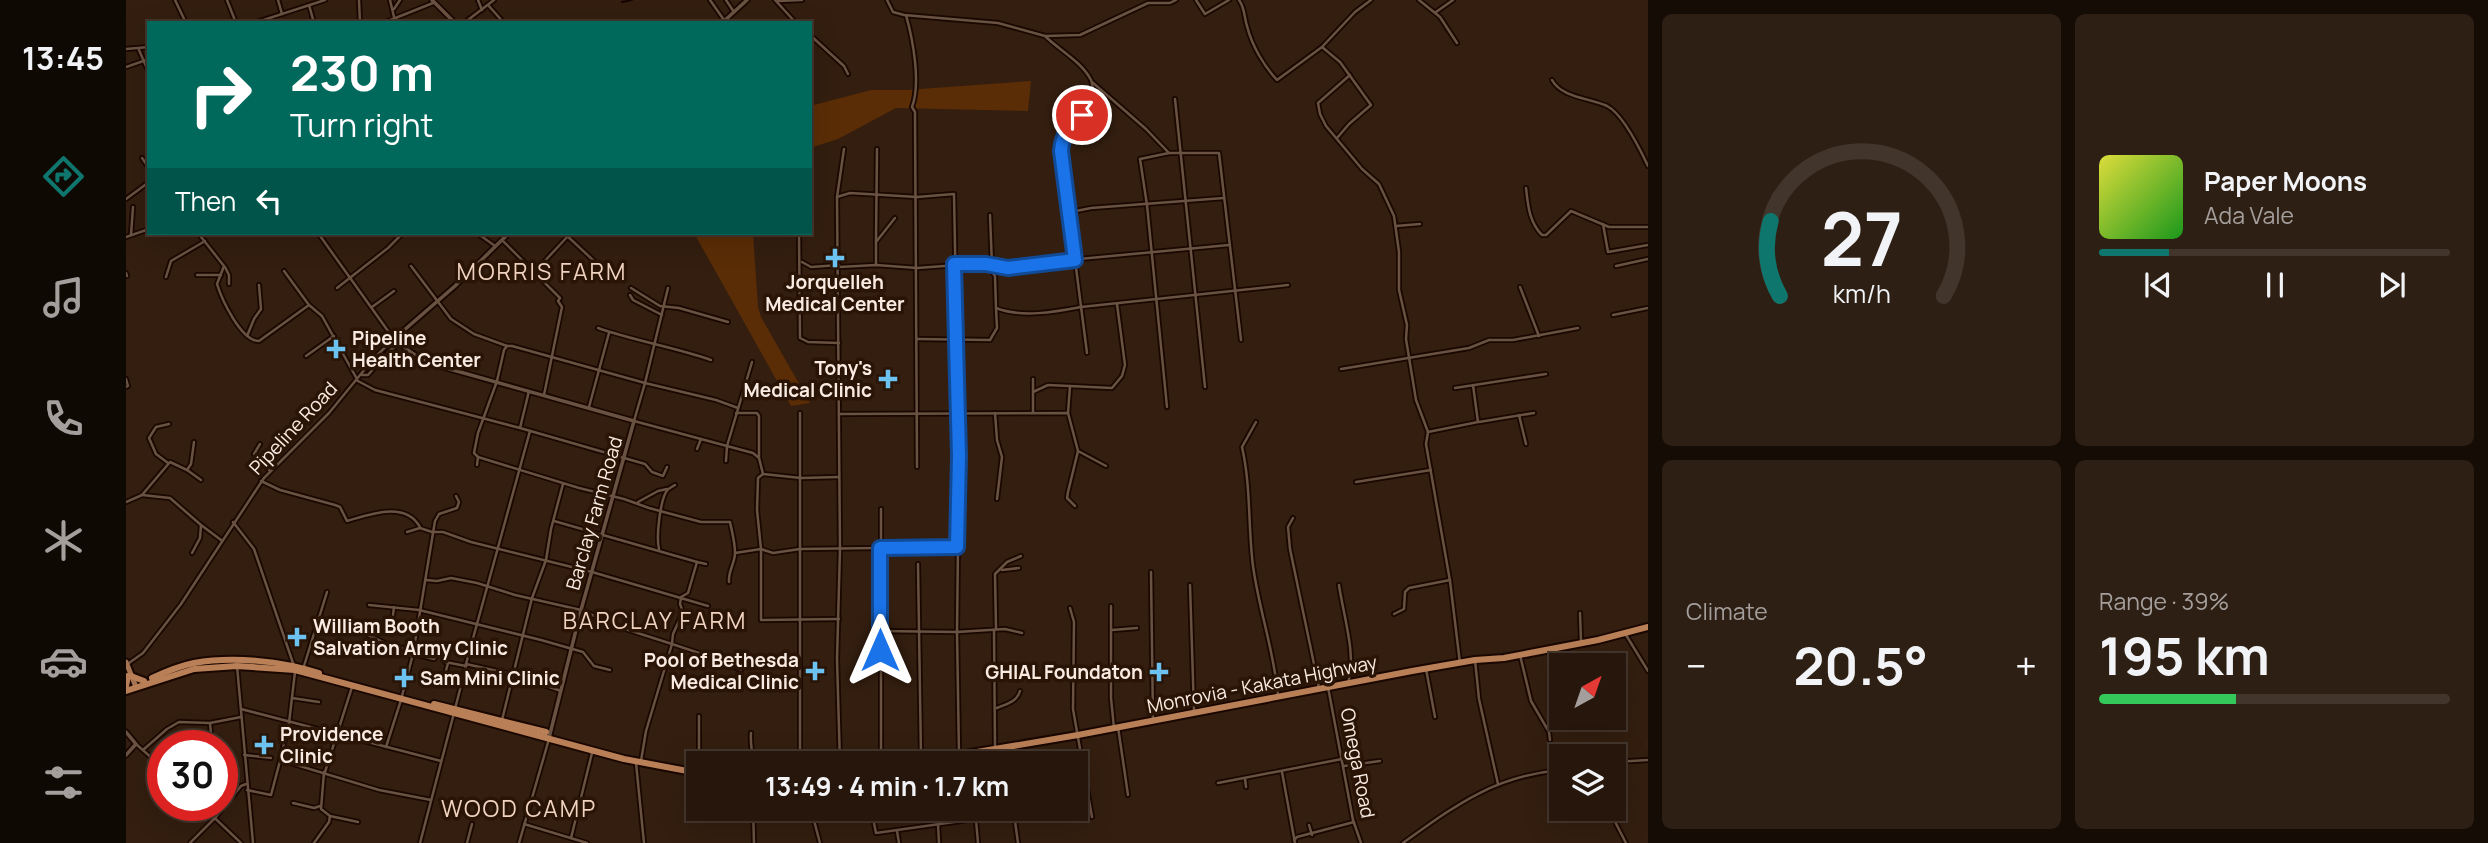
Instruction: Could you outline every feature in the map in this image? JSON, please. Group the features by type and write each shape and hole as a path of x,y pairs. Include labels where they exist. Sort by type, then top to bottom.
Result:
{"highway":[{"name":"Monrovia - Kakata Highway","path":"983,751 1153,721 1278,695 1475,660 1520,655 1626,634 1648,627"},
{"path":"130,687 200,663 237,661 294,668 352,687 454,711 636,760"},
{"path":"130,687 194,669 237,666 304,668 402,698"},
{"path":"127,669 144,681"},
{"path":"127,669 130,687"},
{"path":"454,711 502,720 592,749 686,771"}],"street":[{"path":"175,0 185,21"},
{"path":"227,0 235,21"},
{"path":"278,0 282,15"},
{"path":"261,21 325,0"},
{"path":"359,0 360,21"},
{"path":"390,0 394,18"},
{"path":"393,11 400,0"},
{"path":"478,0 482,10"},
{"path":"467,21 494,0"},
{"path":"710,0 722,21"},
{"path":"726,0 734,12"},
{"path":"724,21 747,0"},
{"path":"775,0 802,0"},
{"path":"775,0 794,21"},
{"path":"887,0 893,12 906,16 998,23 1045,36 1080,35 1148,3 1170,3 1176,0"},
{"path":"1196,0 1205,14 1229,0"},
{"path":"1239,0 1257,51 1277,80 1322,47 1355,12 1371,0"},
{"path":"1419,0 1436,12 1457,43"},
{"path":"1436,12 1453,0"},
{"path":"387,21 432,1 453,21"},
{"path":"309,5 313,21"},
{"path":"488,5 502,21"},
{"path":"906,16 915,55 915,97 912,107 915,112 917,467"},
{"path":"1045,36 1169,153"},
{"path":"812,37 844,66 848,74"},
{"path":"1322,47 1340,62 1371,106 1337,138"},
{"path":"126,49 147,48"},
{"path":"139,50 147,68"},
{"path":"126,67 147,60"},
{"path":"1350,75 1318,103 1322,119 1362,169 1379,184 1394,216 1399,290 1407,325 1409,358 1416,400 1428,432 1426,444 1450,580 1460,663"},
{"path":"1552,80 1554,85 1563,91 1607,106 1615,113 1635,139 1648,166"},
{"path":"1087,354 1062,142 1076,119 1093,108 1092,82"},
{"path":"1175,99 1205,387"},
{"path":"840,751 836,659 840,549 837,197 845,149"},
{"path":"876,265 877,149"},
{"path":"1167,407 1140,159 1169,153 1219,153 1241,340"},
{"path":"142,158 147,165"},
{"path":"126,199 147,183"},
{"path":"1526,188 1528,211 1542,235 1546,235 1571,211 1609,227 1648,227"},
{"path":"837,197 850,193 916,197 954,194 959,751"},
{"path":"1070,212 1224,198"},
{"path":"133,207 128,236 147,230"},
{"path":"990,215 992,265"},
{"path":"876,242 895,218"},
{"path":"1396,226 1420,224"},
{"path":"1603,225 1608,252 1648,245"},
{"path":"200,235 224,266 229,275 229,284"},
{"path":"319,235 395,338"},
{"path":"337,288 401,235"},
{"path":"480,235 495,246"},
{"name":"Pipeline Road","path":"127,669 163,628 261,481 329,413 395,338 507,235"},
{"path":"542,264 565,235"},
{"path":"567,235 594,261"},
{"path":"799,235 800,338 808,342 839,343"},
{"path":"502,240 560,298 558,301 563,310 559,316 561,319 544,395"},
{"path":"166,277 171,261 205,241"},
{"path":"800,272 811,267 876,265 917,268 986,264 1008,268 1230,245"},
{"path":"801,260 811,267"},
{"path":"1616,266 1648,260"},
{"path":"917,339 990,340 997,328 995,276 986,264"},
{"path":"224,266 216,284 219,293 236,322 247,337 254,341 259,341 309,305"},
{"path":"411,266 451,319 474,334 507,346 738,408"},
{"path":"284,271 309,305 322,316 356,380 375,390 645,464 652,472 663,476 667,467"},
{"path":"197,275 221,275"},
{"path":"247,337 261,309 259,285"},
{"path":"996,307 1005,312 1054,313 1081,307 1287,285"},
{"path":"1520,287 1539,336"},
{"path":"631,288 652,302 728,322"},
{"path":"668,288 634,421 753,453 759,458"},
{"path":"372,307 394,291"},
{"path":"630,295 633,300 662,315"},
{"path":"1033,392 1048,385 1112,388 1122,376 1125,365 1117,304"},
{"path":"1613,315 1648,308"},
{"path":"598,328 711,360"},
{"path":"1341,369 1469,348 1489,340 1513,340 1578,328"},
{"path":"589,407 609,332"},
{"path":"306,356 334,336"},
{"name":"Barclay Farm Road","path":"395,338 403,347 428,362 634,421 581,610 550,736"},
{"path":"507,346 474,453 478,457 701,522 730,523 735,553 728,573 729,582"},
{"path":"361,374 368,375 395,347"},
{"path":"726,461 727,446 752,362"},
{"path":"1455,388 1546,374"},
{"path":"126,379 126,387"},
{"path":"1033,379 1033,413"},
{"path":"1473,385 1478,422"},
{"path":"1070,386 1068,413 1078,451 1067,498 1074,506"},
{"path":"520,428 529,391"},
{"path":"1428,432 1431,429 1534,412"},
{"path":"736,413 757,413 759,416 759,458 763,474"},
{"path":"800,413 800,751"},
{"path":"995,413 1002,457 997,499"},
{"path":"840,414 1068,413"},
{"path":"1519,415 1526,444"},
{"path":"1256,422 1242,447 1247,474 1253,564 1276,667 1278,695"},
{"path":"169,424 156,427 149,438 156,454 201,480"},
{"path":"420,843 476,623 530,431"},
{"path":"697,449 701,439"},
{"path":"187,470 191,464 194,442"},
{"path":"260,444 254,454 270,471"},
{"path":"1078,451 1106,466"},
{"path":"477,465 478,457"},
{"path":"126,502 142,495 168,463"},
{"path":"1356,482 1431,470"},
{"path":"839,477 801,478 763,474 758,478 757,510 761,549 761,620 839,619"},
{"path":"261,481 335,505 340,508 347,521 393,510 416,521 420,528"},
{"path":"502,720 532,598 546,560 562,482"},
{"path":"635,503 675,485"},
{"path":"659,550 657,542 668,489"},
{"path":"142,495 170,498 222,540"},
{"path":"386,747 413,654 432,532 437,515 459,505 456,496"},
{"path":"881,509 881,751"},
{"path":"1293,518 1288,527 1290,549 1319,688"},
{"path":"554,521 706,564"},
{"path":"233,522 254,549 294,668 289,723 271,795 247,790"},
{"path":"192,553 200,538 201,525"},
{"path":"407,532 420,528 443,532 708,606"},
{"path":"735,553 761,549 772,553 800,549 957,547"},
{"path":"995,749 997,596 994,580 995,574 1007,562 1021,556"},
{"path":"680,598 688,593 696,562"},
{"path":"918,564 921,751"},
{"path":"1000,570 1019,568"},
{"path":"1151,572 1153,721"},
{"path":"426,580 437,582 457,579 581,610 622,628 720,660 740,670"},
{"path":"1394,614 1404,610 1405,592 1409,588 1450,580"},
{"path":"1190,585 1194,713"},
{"path":"1339,585 1350,656 1348,683"},
{"path":"304,668 327,592"},
{"path":"644,843 636,760 673,634 683,612 680,598"},
{"path":"369,605 419,610 476,623 583,652 594,666 610,670"},
{"path":"1111,606 1116,728 1128,795"},
{"path":"393,615 394,607"},
{"path":"1070,608 1074,622 1073,709 1092,817"},
{"path":"1580,613 1581,643"},
{"path":"364,624 368,635 394,646 403,653 434,659 436,656"},
{"path":"1112,630 1137,628"},
{"path":"880,631 957,632 1005,629 1022,633"},
{"path":"1626,634 1648,671"},
{"path":"444,678 448,651"},
{"path":"1520,655 1531,701 1550,740"},
{"path":"1475,660 1479,699 1498,784"},
{"path":"448,663 515,675 561,691"},
{"path":"237,666 253,843"},
{"path":"1426,669 1435,717"},
{"path":"320,806 325,772 352,687"},
{"name":"Omega Road","path":"1328,687 1354,822 1361,843"},
{"path":"996,708 1012,702 1020,691"},
{"path":"292,698 319,702"},
{"path":"240,709 441,761"},
{"path":"699,716 699,751"},
{"path":"144,750 179,722 210,723 241,717"},
{"path":"210,723 211,730"},
{"path":"126,732 147,753"},
{"path":"751,733 750,743 754,751"},
{"path":"519,843 550,736"},
{"path":"126,755 136,744"},
{"path":"570,838 581,803 592,749"},
{"path":"244,755 271,758"},
{"path":"1218,783 1342,759"},
{"path":"280,760 399,795 431,800"},
{"path":"1626,761 1648,760"},
{"path":"1344,766 1380,761"},
{"path":"1282,772 1294,841"},
{"path":"1403,843 1460,802 1498,784 1549,772"},
{"path":"1245,779 1246,787"},
{"path":"238,790 246,784"},
{"path":"293,803 314,808 320,806"},
{"path":"320,806 330,816 358,822"},
{"path":"314,843 330,816"},
{"path":"190,843 212,821"},
{"path":"218,821 242,843"},
{"path":"753,821 754,843"},
{"path":"814,821 820,843"},
{"path":"873,821 875,832 968,821"},
{"path":"975,821 978,843"},
{"path":"1015,821 1018,843"},
{"path":"1615,821 1626,843"},
{"path":"1294,841 1297,837 1354,822"},
{"path":"467,843 472,824"},
{"path":"524,824 587,843"},
{"path":"938,825 939,843"},
{"path":"1309,825 1312,835"},
{"path":"897,831 899,843"}],"shaded area":[{"path":"1031,81 1028,111 896,108 838,139 812,147 812,105 871,90"},
{"path":"695,235 753,235 761,317 810,403 791,406"}],"waterway":[{"path":"622,2 632,0"}],"place":[{"name":"Jorquelleh Medical Center","path":"835,258"},
{"name":"Pipeline Health Center","path":"336,349"},
{"name":"Tony's Medical Clinic","path":"888,379"},
{"name":"William Booth Salvation Army Clinic","path":"297,637"},
{"name":"Pool of Bethesda Medical Clinic","path":"815,671"},
{"name":"GHIAL Foundaton","path":"1159,672"},
{"name":"Sam Mini Clinic","path":"404,678"},
{"name":"Providence Clinic","path":"264,745"}],"district":[{"name":"MORRIS FARM","path":"542,271"},
{"name":"BARCLAY FARM","path":"655,620"},
{"name":"WOOD CAMP","path":"519,808"}],"route":[{"path":"880,650 880,548 957,547 959,456 954,264 986,264 1008,268 1075,260 1061,151 1064,136 1082,115"}]}
